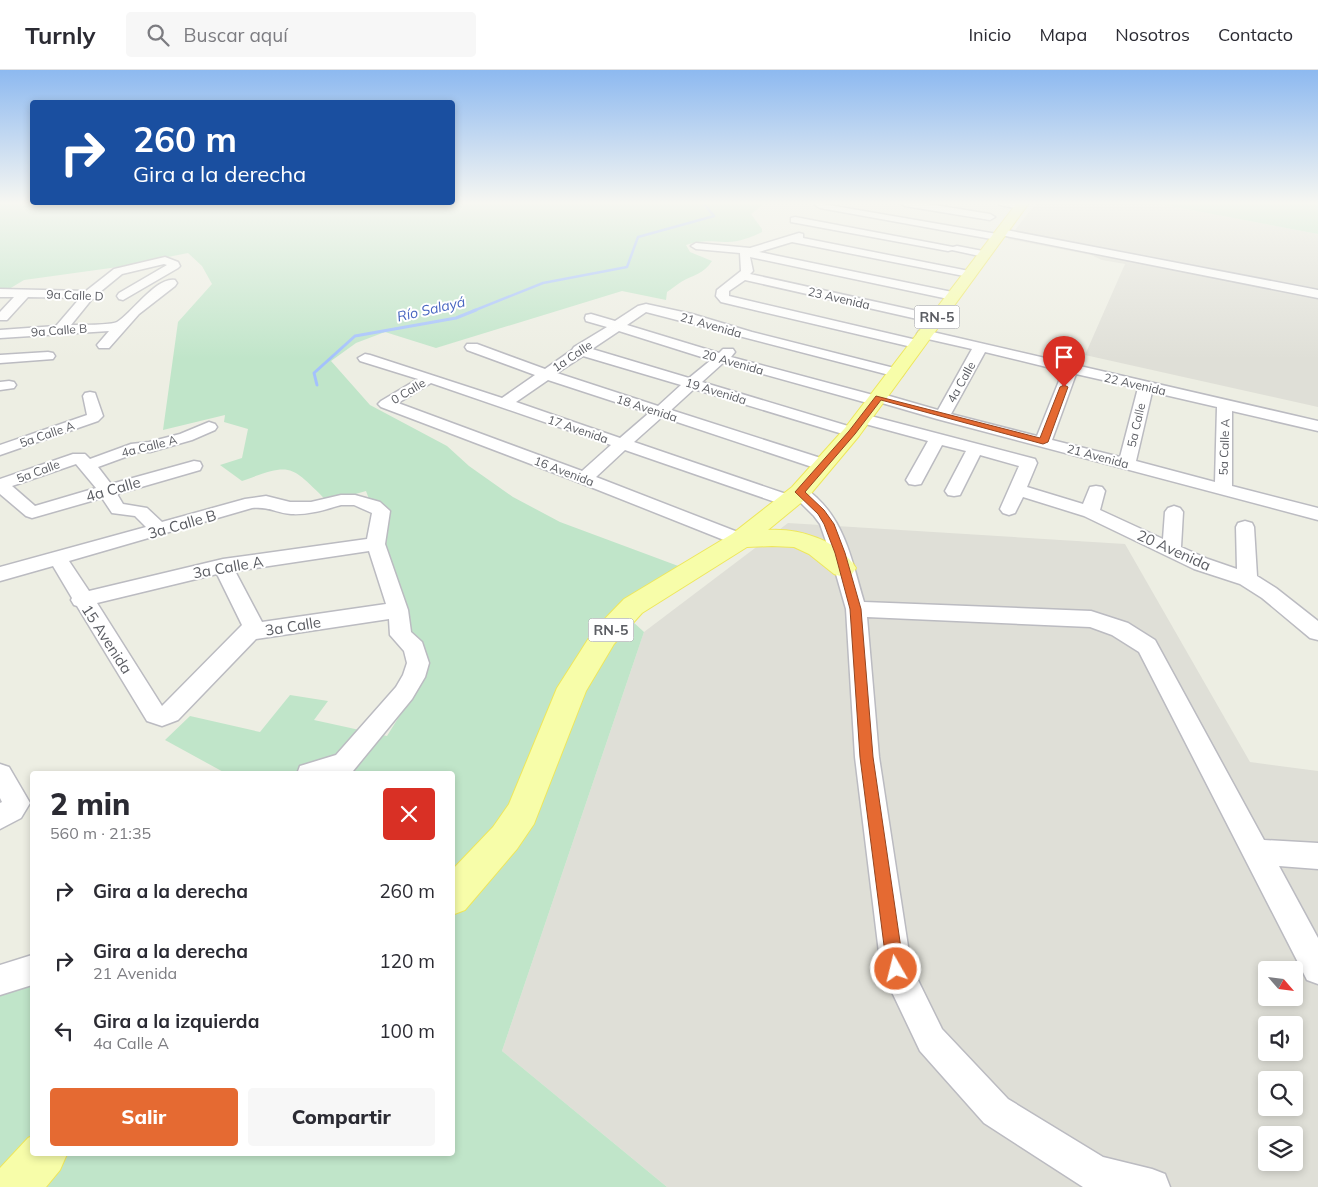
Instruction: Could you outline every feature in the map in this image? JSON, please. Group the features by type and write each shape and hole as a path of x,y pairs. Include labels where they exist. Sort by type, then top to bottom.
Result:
{"main road":[{"name":"RN-5","path":"455,894 505,838 522,813 572,688 604,637 633,606 741,540 795,496 857,425 983,255"},
{"path":"741,540 786,536 799,538 817,546 843,568"},
{"path":"15,1187 42,1156"}],"street":[{"path":"743,276 747,271 745,264 746,255"},
{"path":"762,255 953,296"},
{"path":"882,255 969,274"},
{"path":"1136,255 1318,294"},
{"path":"60,331 88,295 118,271 165,260 174,265 115,296"},
{"path":"104,345 118,326 150,297 184,274"},
{"name":"22 Avenida","path":"743,276 722,292 725,299 920,340 980,348 1318,426"},
{"name":"23 Avenida","path":"743,276 935,319"},
{"name":"9a Calle D","path":"0,293 150,297"},
{"path":"25,293 8,319 70,317"},
{"name":"21 Avenida","path":"642,309 651,308 687,317 746,335 897,373"},
{"name":"1a Calle","path":"503,404 579,350 642,309"},
{"name":"20 Avenida","path":"591,318 720,358 877,399"},
{"name":"9a Calle B","path":"0,334 118,326"},
{"path":"584,478 693,384 746,335"},
{"name":"18 Avenida","path":"472,347 545,374 824,465"},
{"name":"4a Calle","path":"942,416 980,348"},
{"name":"19 Avenida","path":"579,350 693,384 857,425"},
{"path":"0,359 48,356"},
{"name":"17 Avenida","path":"365,358 430,378 623,444 795,496"},
{"path":"1043,442 1071,369"},
{"name":"0 Calle","path":"386,404 430,378"},
{"name":"5a Calle","path":"1127,464 1146,386"},
{"name":"5a Calle A","path":"0,448 93,418 95,416 90,396"},
{"name":"21 Avenida","path":"877,399 1318,514"},
{"name":"16 Avenida","path":"386,404 584,478 741,540"},
{"name":"5a Calle A","path":"1223,489 1226,404"},
{"path":"857,425 937,438 1029,463 1009,509"},
{"name":"4a Calle A","path":"82,462 137,447 150,447 186,437 209,427"},
{"path":"915,480 937,438"},
{"path":"954,491 975,449"},
{"path":"82,462 118,509 141,512 160,530"},
{"name":"5a Calle","path":"1,488 82,462"},
{"name":"4a Calle","path":"1,488 32,512 194,466"},
{"name":"20 Avenida","path":"1018,490 1090,512 1201,564 1247,578 1318,632"},
{"path":"1090,512 1096,491"},
{"path":"795,496 821,512 829,524 840,553 856,609 867,757 896,969 931,1040 996,1111 1096,1174 1152,1187"},
{"name":"3a Calle B","path":"0,574 251,504 266,502 289,508 311,508 341,500 365,502 380,512 376,544"},
{"path":"1171,551 1174,512"},
{"path":"1244,527 1247,578"},
{"path":"319,771 344,763 404,693 414,677 418,663 414,648 401,634 398,610 376,544"},
{"name":"3a Calle A","path":"81,600 223,566 376,544"},
{"name":"15 Avenida","path":"57,557 81,600 155,714 162,716"},
{"path":"223,566 253,625 250,632"},
{"path":"856,609 1091,620 1120,629 1147,646 1318,969"},
{"name":"3a Calle","path":"162,716 170,713 250,632 398,610"},
{"path":"0,774 17,803 6,813"},
{"path":"1257,852 1318,856"},
{"path":"0,980 30,971"}],"shaded area":[{"path":"1091,255 1318,255 1318,407 1085,355 1125,264 1102,260"},
{"path":"788,523 1125,544 1250,762 1318,771 1318,1187 667,1187 502,1051 644,632"}],"green space":[{"path":"0,255 177,255 118,267 24,280 9,289 0,288"},
{"path":"190,255 698,255 712,261 702,272 681,282 667,292 666,300 622,291 436,348 385,332 356,343 331,361 370,405 447,446 469,466 513,497 560,522 681,567 620,610 644,632 502,1051 667,1187 0,1187 0,965 30,958 30,1156 455,1156 455,771 352,771 350,767 339,771 222,771 165,740 190,716 260,732 290,695 328,701 314,720 387,736 415,691 410,633 384,539 366,491 328,502 298,474 282,470 272,471 242,481 220,465 242,458 248,429 224,422 225,415 163,430 178,322 212,284 202,266"}],"waterway":[{"name":"Río Salayá","path":"473,311 543,283 627,267 631,255"},
{"name":"Río Salayá","path":"317,385 314,373 355,336 456,318 476,310"}],"route":[{"path":"896,969 867,757 856,609 840,553 829,524 821,512 800,492 852,432 879,397 942,416 1043,442 1064,387"}]}
